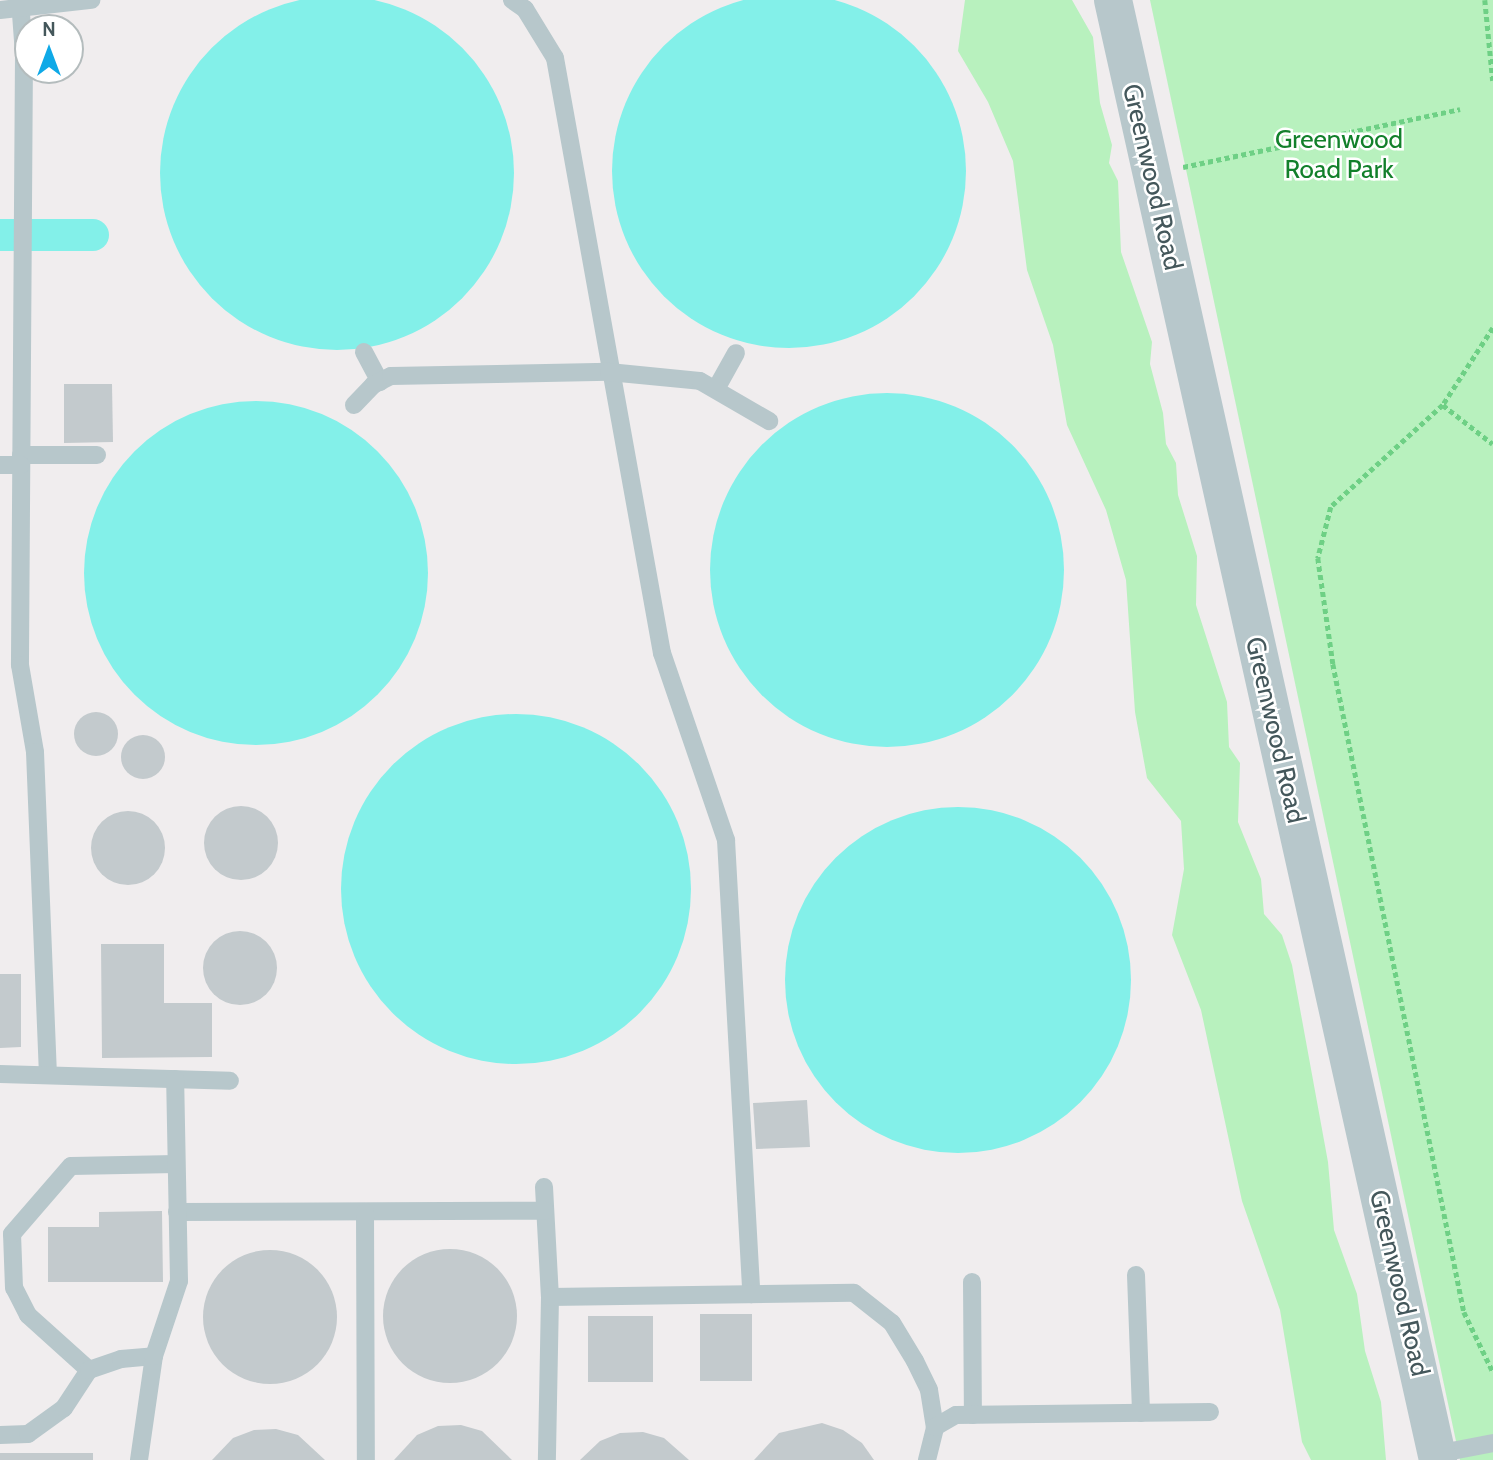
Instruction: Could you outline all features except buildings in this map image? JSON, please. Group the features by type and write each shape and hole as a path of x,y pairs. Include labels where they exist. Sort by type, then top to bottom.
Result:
{"street":[{"name":"Greenwood Road","path":"1113,0 1437,1457"}],"lane":[{"path":"0,10 20,5 92,0"},
{"path":"512,0 525,9 555,58 609,372 662,653 726,840 751,1294"},
{"path":"20,5 20,665 35,752 48,1075"},
{"path":"363,352 380,382"},
{"path":"716,389 736,353"},
{"path":"354,405 391,376 609,372 700,381 769,421"},
{"path":"0,465 21,460 97,454"},
{"path":"0,1074 230,1081"},
{"path":"139,1460 154,1356 179,1281 175,1079"},
{"path":"89,1370 28,1315 14,1288 12,1234 71,1166 176,1164"},
{"path":"544,1187 550,1297 547,1460"},
{"path":"177,1212 545,1211"},
{"path":"365,1212 366,1460"},
{"path":"1136,1275 1141,1413"},
{"path":"972,1282 973,1415"},
{"path":"550,1297 855,1293 871,1302 892,1323 929,1390 935,1427 927,1460"},
{"path":"0,1435 28,1434 64,1408 89,1370 121,1359 154,1356"},
{"path":"935,1427 956,1415 1210,1412"},
{"path":"1437,1457 1493,1443"}],"path":[{"path":"1485,0 1493,80"},
{"path":"1152,174 1460,108"},
{"path":"1493,328 1443,405 1331,507 1318,558 1333,664 1464,1312 1493,1372"},
{"path":"1443,405 1493,444"}],"green space":[{"path":"965,0 1072,0 1093,37 1100,103 1112,145 1109,163 1118,181 1121,252 1152,342 1150,364 1163,413 1166,444 1176,463 1178,495 1197,556 1196,605 1227,702 1229,747 1240,763 1238,822 1261,879 1264,914 1282,935 1292,965 1328,1162 1334,1230 1357,1294 1365,1351 1381,1402 1386,1460 1311,1460 1302,1442 1280,1310 1242,1201 1201,1010 1172,935 1184,869 1181,821 1147,778 1135,712 1126,580 1106,510 1067,425 1053,345 1027,270 1013,161 988,102 958,51"},
{"name":"Greenwood Road Park","path":"1150,0 1493,0 1493,1460 1460,1460"}],"water":[{"path":"789,-6 824,-3 857,7 888,24 914,46 936,72 953,103 963,136 966,171 963,206 953,239 936,270 914,296 888,318 857,335 824,345 789,348 754,345 721,335 690,318 664,296 642,270 625,239 615,206 612,171 615,136 625,103 642,72 664,46 690,24 721,7 754,-3"},
{"path":"337,-4 372,-1 405,9 435,26 462,48 484,75 501,105 511,138 514,173 511,208 501,241 484,271 462,298 435,320 405,337 372,347 337,350 302,347 269,337 239,320 212,298 190,271 173,241 163,208 160,173 163,138 173,105 190,75 212,48 239,26 269,9 302,-1"},
{"path":"887,393 921,397 955,407 985,423 1012,445 1034,472 1050,502 1060,536 1064,570 1060,604 1050,638 1034,668 1012,695 985,717 955,733 921,743 887,747 853,743 819,733 789,717 762,695 740,668 724,638 714,604 710,570 714,536 724,502 740,472 762,445 789,423 819,407 853,397"},
{"path":"256,401 290,404 322,414 352,430 378,451 399,477 415,507 425,539 428,573 425,607 415,639 399,669 378,695 352,716 322,732 290,742 256,745 222,742 190,732 160,716 134,695 113,669 97,639 87,607 84,573 87,539 97,507 113,477 134,451 160,430 190,414 222,404"},
{"path":"499,714 533,714 567,721 599,734 627,753 652,778 671,806 684,838 691,872 691,906 684,940 671,972 652,1000 627,1025 599,1044 567,1057 533,1064 499,1064 465,1057 433,1044 405,1025 380,1000 361,972 348,940 341,906 341,872 348,838 361,806 380,778 405,753 433,734 465,721"},
{"path":"958,807 992,810 1040,827 1068,846 1092,870 1111,898 1124,930 1131,980 1128,1014 1111,1062 1092,1090 1068,1114 1040,1133 1008,1146 958,1153 924,1150 876,1133 848,1114 824,1090 805,1062 792,1030 785,980 788,946 805,898 824,870 848,846 876,827 908,814"}],"waterway":[{"path":"0,235 93,235"}]}
